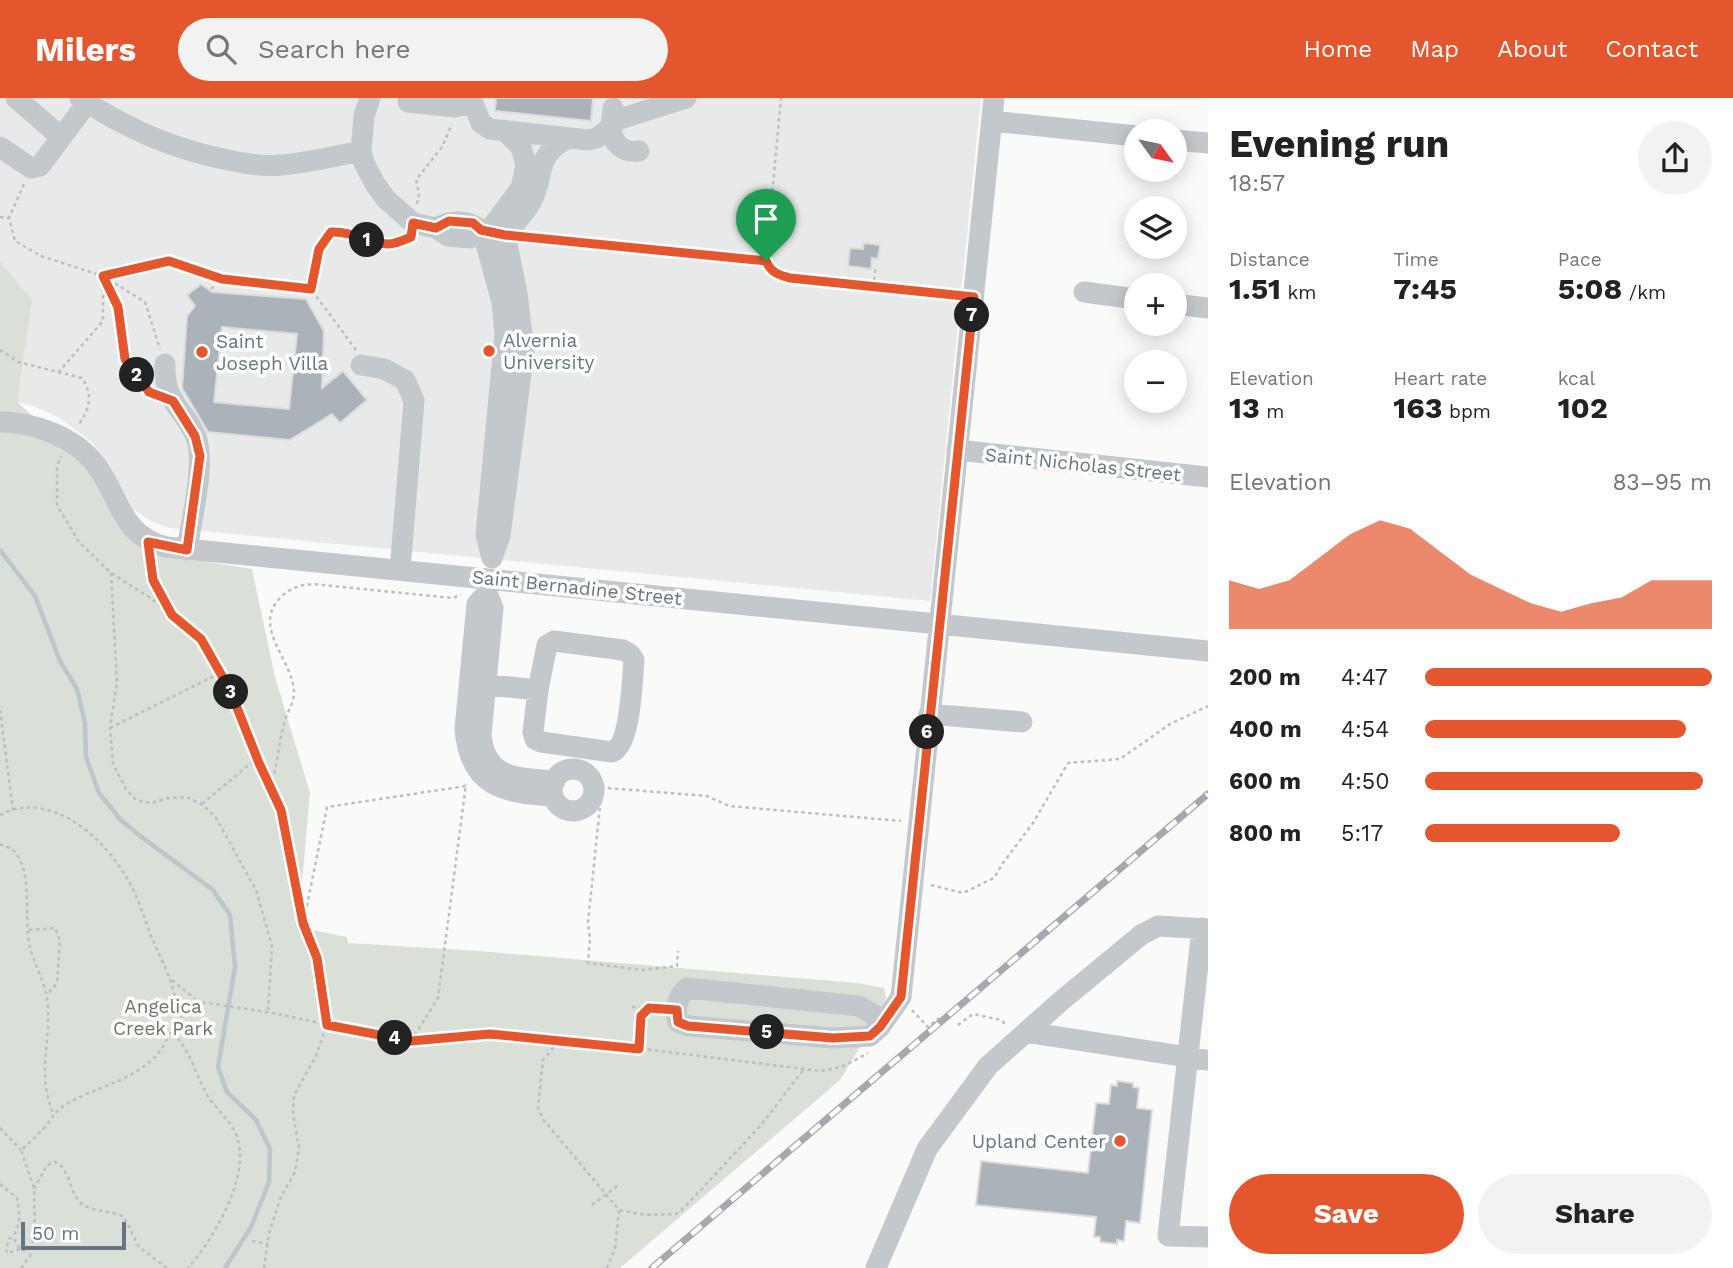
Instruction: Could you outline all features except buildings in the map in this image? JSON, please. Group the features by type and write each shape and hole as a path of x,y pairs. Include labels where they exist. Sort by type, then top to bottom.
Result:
{"street":[{"path":"16,98 61,137"},
{"path":"370,98 360,139 364,163 375,184 386,199 413,223 436,228 448,236 470,238 491,232 531,203 533,165 521,147 504,130"},
{"path":"408,102 466,103 485,127 593,139 612,117 622,117 686,98"},
{"path":"880,1027 873,1014 859,1006 696,988 687,988 680,994 677,1010 678,1022 688,1026 820,1037 870,1036 880,1027 901,997 994,98"},
{"path":"0,147 31,168 40,166 84,100 122,124 153,139 235,161 279,166 361,150"},
{"path":"612,117 614,141 621,148 631,152 639,151"},
{"path":"992,121 1124,135"},
{"path":"533,165 568,138"},
{"path":"1187,141 1208,143"},
{"path":"491,232 517,293 524,351 500,536 490,577 493,608 477,684 482,745 478,760 491,764 507,775 554,788"},
{"path":"1084,292 1124,297"},
{"path":"1187,306 1208,308"},
{"path":"358,357 405,380 414,401 400,570"},
{"path":"165,364 168,394 195,436 200,456 187,550"},
{"path":"0,422 40,429 82,450 96,465 135,532 148,542"},
{"name":"Saint Nicholas Street","path":"957,450 1208,477"},
{"name":"Saint Bernadine Street","path":"148,542 187,550 490,577 1208,651"},
{"path":"554,641 623,650 634,660 627,724 621,746 612,752 535,739 533,732 538,690 547,645 554,641"},
{"path":"477,684 538,690"},
{"path":"929,714 1021,722"},
{"path":"575,769 578,747"},
{"path":"575,769 587,775 598,787 588,806 577,811 560,807 554,788 561,773 575,769"},
{"path":"877,1268 927,1149 988,1066 1141,935 1158,926 1205,929 1187,1057 1168,1236 1208,1237"},
{"path":"1022,1035 1208,1060"}],"path":[{"path":"781,98 766,261 769,268 776,274 790,278 974,297"},
{"path":"358,357 311,289 319,249 331,232 347,232 368,241 390,244 411,237 419,194 416,180 442,147 466,103"},
{"path":"31,168 9,218 15,241 41,256 103,276 145,302 165,364"},
{"path":"0,217 9,218"},
{"path":"491,232 766,261"},
{"path":"103,276 169,261 222,279 311,289"},
{"path":"873,287 876,266"},
{"path":"58,373 103,321 103,276"},
{"path":"103,276 118,307 125,359 149,392 173,401"},
{"path":"211,289 222,279"},
{"path":"0,350 18,362 82,378 89,389 89,402 84,416 68,441 57,466 57,506 79,542 111,573 149,597 201,639 230,690 281,810 303,923 317,958 327,1025 316,1056 294,1095 293,1114 299,1147 295,1172 281,1197 264,1268"},
{"path":"148,542 153,580 172,615"},
{"path":"111,573 117,682 110,728 113,764 125,789 136,800 151,803 168,798 187,797 202,804 216,818 256,890 272,946 268,1010"},
{"path":"270,787 294,693 271,627 276,603 298,585 313,584 452,598 462,595 466,589 467,576"},
{"path":"110,728 220,673"},
{"path":"912,880 963,893 994,878 1033,823 1068,762 1120,759 1170,724 1208,706"},
{"path":"0,710 13,810"},
{"path":"202,804 257,758"},
{"path":"411,1041 438,999 466,786 478,760"},
{"path":"303,923 327,807 466,786"},
{"path":"678,951 677,966 642,970 588,964 588,922 598,787 706,796 729,806 918,822"},
{"path":"0,815 19,808 54,811 71,820 112,856 131,885 172,980 178,1018 173,1033 154,1058 120,1082 69,1103 53,1113 45,1127 21,1150"},
{"path":"0,844 14,850 21,866 27,894 27,930 31,952 43,978 47,995 49,1016 43,1079 53,1113"},
{"path":"27,930 55,928 60,940 57,983 47,995"},
{"path":"172,980 200,1003"},
{"path":"178,1018 200,1003 268,1010 327,1025 411,1041 490,1034 821,1071 844,1066 874,1050"},
{"path":"632,1007 677,1010"},
{"path":"639,1049 641,1016 649,1008"},
{"path":"909,1016 912,1010 928,1027 939,1018"},
{"path":"958,1025 972,1014 1001,1020 1022,1035"},
{"path":"173,1033 187,1049 206,1093 229,1124 239,1146 240,1157 232,1197 205,1245 188,1268"},
{"path":"558,1042 543,1060 538,1107 542,1118 619,1210 646,1215 676,1214 685,1207 762,1124 804,1069"},
{"path":"0,1128 21,1150 34,1189 35,1229 30,1256 21,1268"},
{"path":"34,1189 47,1165 55,1161 65,1170 81,1203 124,1217 139,1247 167,1268"},
{"path":"0,1182 17,1198 21,1217 13,1237 0,1254"},
{"path":"593,1205 620,1184"},
{"path":"607,1268 614,1248 619,1210"},
{"path":"13,1237 20,1249 29,1253"},
{"path":"252,1241 268,1244"},
{"path":"6,1249 7,1253 20,1249"}],"shaded area":[{"name":"Alvernia University","path":"0,98 981,98 930,601 170,528 152,522 133,509 108,464 92,442 58,417 16,402 31,300 0,261"}],"green space":[{"name":"Angelica Creek Park","path":"0,261 32,300 17,402 82,460 121,524 144,552 252,569 275,677 310,793 298,927 347,937 348,943 478,951 857,983 884,988 886,998 840,1080 620,1268 0,1268"}],"waterway":[{"path":"0,550 35,596 60,661 77,689 85,723 86,757 99,793 121,820 213,890 230,915 235,967 218,1067 227,1092 256,1120 270,1149 269,1182 251,1227 225,1268"}],"railway":[{"path":"652,1268 1208,794"}],"place":[{"name":"Alvernia University","path":"489,351"},
{"name":"Saint Joseph Villa","path":"202,352"},
{"name":"Upland Center","path":"1120,1141"}],"route":[{"path":"449,221 473,223 481,230 505,235 766,261 776,274 790,278 974,297 901,997 880,1027 870,1036 833,1038 688,1026 678,1022 677,1010 649,1008 641,1016 639,1049 490,1034 411,1041 327,1025 317,958 303,923 281,810 230,690 201,639 172,615 153,580 148,542 187,550 200,456 195,436 173,401 149,392 125,359 118,307 103,276 169,261 222,279 311,289 319,249 331,232 347,232 368,241 390,244 411,237 413,223 436,228 449,221"}]}
